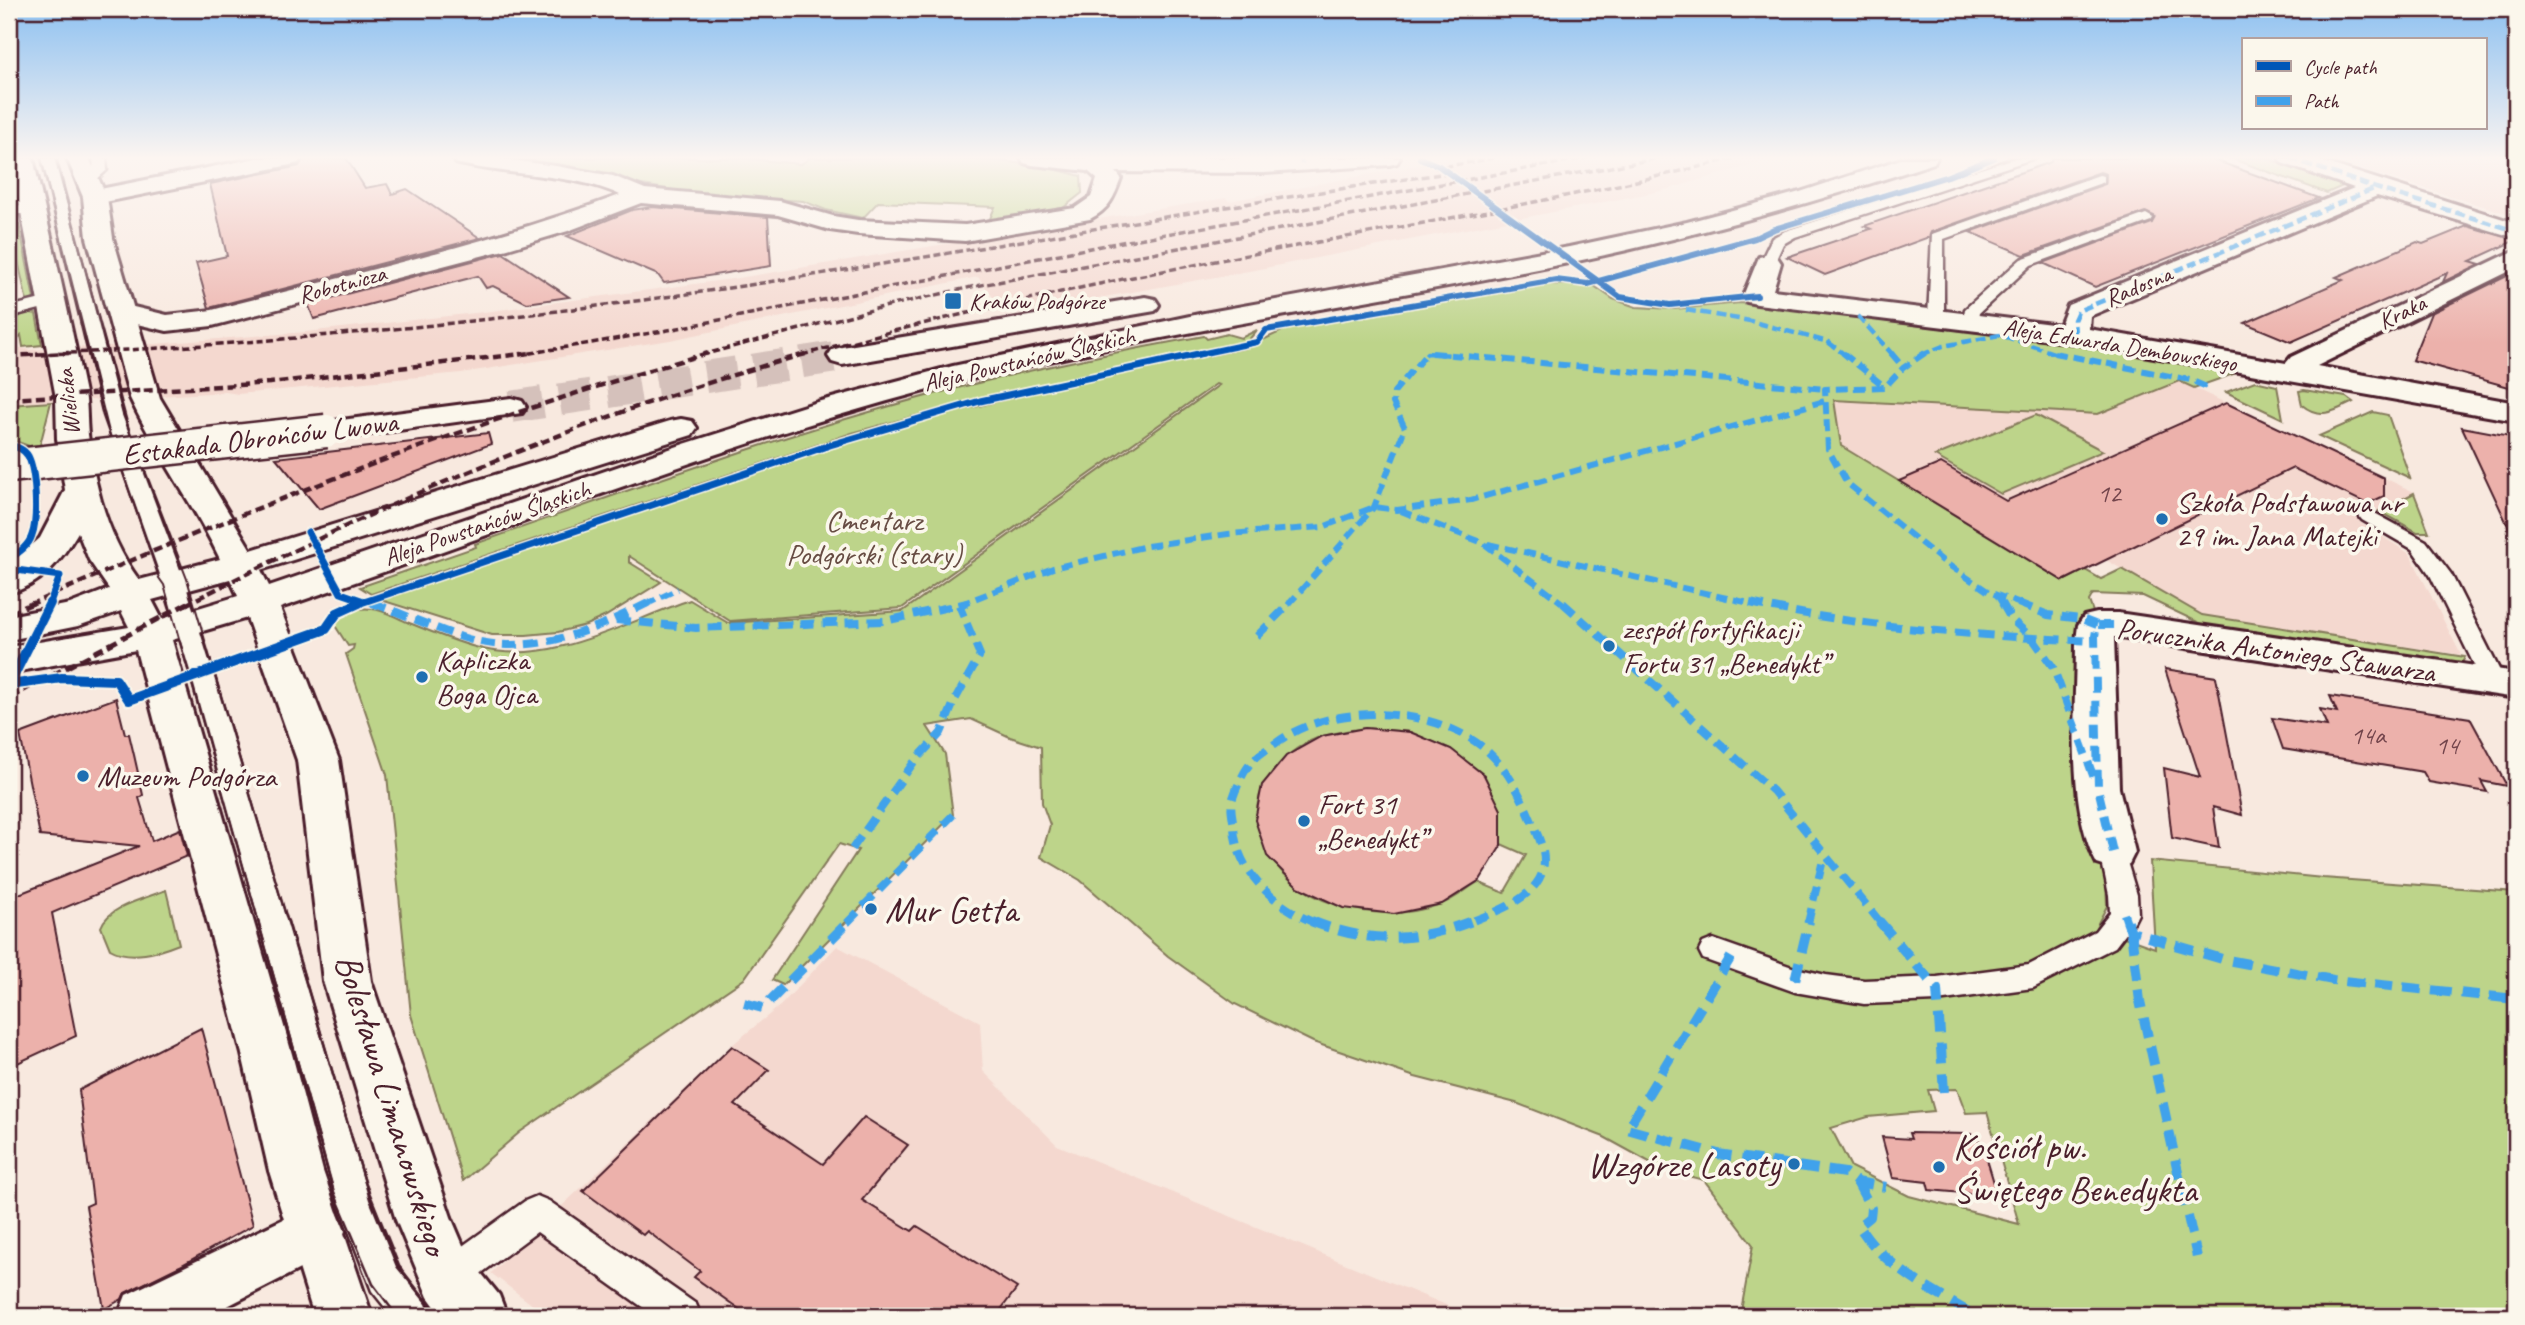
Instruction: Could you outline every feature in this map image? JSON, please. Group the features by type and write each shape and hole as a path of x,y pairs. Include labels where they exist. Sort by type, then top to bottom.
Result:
{"main road":[{"name":"Wielicka","path":"25,220 53,301 71,398 73,448 82,490 108,561 131,594 168,629"},
{"path":"9,628 78,614 131,594 174,583 250,583 221,525 156,421 145,398 96,220"},
{"name":"Robotnicza","path":"121,312 167,323 201,320 499,244 575,220"},
{"path":"819,220 858,227 976,233 1054,220"},
{"path":"1213,294 1554,235 1620,220"},
{"name":"Aleja Powstańców Śląskich","path":"250,583 666,460 811,414 962,372 1110,339 1529,264 1660,236 1720,220"},
{"name":"Radosna","path":"2075,335 2074,320 2078,311 2299,220"},
{"path":"2480,220 2516,231"},
{"name":"Kraka","path":"2305,375 2301,363 2516,258"},
{"name":"Aleja Edwarda Dembowskiego","path":"1768,263 1757,296 2075,335 2516,412"},
{"name":"Aleja Powstańców Śląskich","path":"9,660 103,645 168,629 250,583 856,374 1159,303 842,356"},
{"name":"Estakada Obrońców Lwowa","path":"9,466 326,431 511,407"},
{"path":"9,582 36,565 56,545 82,490"},
{"name":"Bolesława Limanowskiego","path":"250,583 278,646 318,760 347,981 424,1220 463,1297"},
{"path":"9,603 54,594 131,594"},
{"name":"Porucznika Antoniego Stawarza","path":"2113,852 2098,789 2097,625 2118,625 2504,683"},
{"path":"168,629 296,1171 343,1316"},
{"path":"147,1316 317,1231"}],"lane":[{"path":"64,220 113,415 174,583 168,629 202,674 353,1200 384,1279 414,1316"},
{"path":"1768,263 1777,241 1834,220"},
{"path":"1936,317 1937,237 1985,220"},
{"path":"1972,321 1971,312 2026,262 2141,220"},
{"path":"9,312 53,301"},
{"path":"2369,516 2419,545 2440,574 2504,683"},
{"path":"1713,951 1796,980 1826,988 1864,992 1937,989 2033,976 2105,939 2124,914 2123,895 2113,852"},
{"path":"463,1297 537,1212 684,1316"}],"shaded area":[{"path":"1093,220 1513,220 1260,269 1005,313 978,277 670,340 461,373 238,394 226,392 9,405 9,345 30,350 155,344 306,332 484,312 732,279"},
{"name":"Szkoła Podstawowa nr 29 im. Jana Matejki","path":"2179,381 2414,492 2359,522 2410,554 2461,655 2202,615 2106,560 1953,514 1841,446 1834,400 2098,414"},
{"path":"837,946 980,1022 983,1071 1057,1145 1473,1316 547,1316 491,1273 732,1045 781,1005"}],"green space":[{"path":"9,220 19,224 34,299 27,302"},
{"name":"Cmentarz Podgórski (stary)","path":"1549,284 1594,286 1613,299 1636,307 1674,309 1740,303 2061,343 2239,372 2194,388 2179,381 2098,414 1834,400 1841,446 2063,581 2085,570 2101,579 2122,569 2202,615 2465,657 2462,663 2456,665 2208,627 2143,596 2093,594 2089,601 2096,620 2107,906 2096,927 2155,948 2150,861 2323,878 2516,892 2516,1316 1740,1316 1753,1245 1704,1180 1664,1170 1604,1137 1516,1103 1415,1077 1313,1042 1235,1004 1168,956 1080,880 1041,857 1050,825 1042,803 1041,747 1010,737 971,719 927,726 945,754 953,815 783,985 772,980 858,850 839,844 744,979 520,1132 463,1181 411,1015 387,775 346,654 354,645 348,646 334,624 337,620 356,610 377,610 464,644 510,652 536,651 589,639 690,600 728,623 903,611 1219,385 1216,384 902,608 730,621 629,556 629,562 661,582 606,616 586,625 558,632 492,635 381,600 822,450 930,418 1044,390 1246,348 1284,330","holes":["1365,728 1410,732 1451,749 1484,776 1501,844 1526,855 1504,893 1478,882 1446,902 1416,911 1362,911 1336,905 1311,894 1290,879 1273,860 1261,837 1257,820 1258,803 1267,779 1283,760 1308,742","1957,1089 1966,1113 1987,1112 2019,1224 1909,1196 1851,1167 1831,1128 1868,1117 1934,1111 1928,1090"]},
{"path":"26,312 36,314 42,345 23,347 21,335 9,348 9,324"},
{"path":"1257,330 1247,342 995,394 852,433 371,594 360,587 673,475 873,411 996,378 1079,360 1204,336 1207,339 1227,334 1241,338"},
{"path":"2255,381 2277,386 2283,419 2226,392"},
{"path":"2299,391 2346,397 2353,402 2334,411 2315,412 2302,405"},
{"path":"51,402 40,445 29,446 9,439 9,405"},
{"path":"2373,412 2388,415 2410,478 2319,436"},
{"path":"2036,415 2103,451 2001,494 1935,456"},
{"path":"2414,493 2429,532 2417,532 2379,511"},
{"path":"166,890 179,944 136,955 110,949 101,927 111,913"}],"building":[{"path":"218,220 453,220 480,238 209,308 196,263 227,256"},
{"path":"607,220 768,220 771,266 664,283 658,275 567,236"},
{"path":"1882,220 1965,220 1931,232 1929,237 1825,275 1787,257 1871,229 1864,226"},
{"path":"2004,220 2123,220 2024,255 1970,232"},
{"path":"2153,220 2264,220 2095,287 2043,263 2152,223"},
{"path":"2467,226 2516,240 2470,261 2480,264 2443,282 2447,273 2291,342 2245,323 2343,280 2336,277 2417,242 2423,244"},
{"path":"503,253 569,297 527,303 493,286 486,288 478,276 314,319 308,304"},
{"path":"2509,275 2516,277 2516,389 2412,360 2431,313"},
{"path":"2226,403 2384,478 2384,496 2367,504 2293,468 2063,581 1899,481 1941,463 2006,501"},
{"path":"2462,427 2516,437 2516,543"},
{"path":"488,433 491,444 319,509 276,458"},
{"path":"2165,669 2216,677 2242,815 2213,807 2219,848 2172,838 2164,768 2200,777"},
{"path":"2330,696 2470,718 2507,786 2481,781 2487,792 2429,782 2423,772 2283,749 2272,718 2327,726 2320,709 2337,712"},
{"path":"116,698 125,734 129,734 143,795 139,798 152,841 180,829 187,856 52,913 76,1036 9,1067 9,898 139,846 40,836 20,734"},
{"name":"Fort 31 „Benedykt”","path":"1365,728 1410,732 1451,749 1484,775 1501,810 1501,846 1480,880 1442,904 1394,914 1343,908 1298,887 1267,856 1255,820 1262,785 1286,756 1322,736"},
{"path":"201,1028 253,1225 125,1293 122,1299 104,1309 86,1206 93,1203 79,1090"},
{"path":"732,1046 769,1070 735,1105 823,1164 864,1117 908,1145 862,1200 912,1231 917,1226 1017,1288 996,1316 749,1316 694,1277 700,1271 647,1231 643,1235 583,1191"},
{"name":"Kościół pw. Świętego Benedykta","path":"1909,1133 1971,1134 1982,1143 1998,1196 1929,1190 1927,1182 1893,1178 1882,1137 1911,1139"}],"tunnel":[{"path":"511,407 842,356"}],"tram line":[{"path":"56,220 109,432 159,578 164,585 259,923"},
{"path":"72,220 129,429 187,579 288,923"},
{"path":"258,921 334,1192 373,1284 397,1316"},
{"path":"288,921 365,1182 399,1266 438,1316"}],"railway":[{"path":"49,354 203,345 466,322 729,288 1148,220"},
{"path":"519,355 663,331 1244,220"},
{"path":"702,355 879,308 976,286 1329,220"},
{"path":"805,354 946,318 1092,286 1440,220"},
{"path":"49,354 69,353"},
{"path":"9,399 270,383 530,353"},
{"path":"29,605 364,467 535,407 708,353"},
{"path":"805,354 809,353"},
{"path":"9,356 49,354"},
{"path":"27,355 49,354"},
{"path":"185,605 336,531 490,463 648,403 805,354"},
{"path":"9,614 33,603"},
{"path":"9,698 188,603"}],"marked path":[{"path":"2075,335 2074,320 2078,311 2299,220"},
{"path":"2480,220 2516,231"},
{"path":"9,279 14,310 9,317"},
{"path":"1686,310 1750,321 1828,342 1885,387"},
{"path":"1858,316 1902,366"},
{"path":"2005,334 1932,350 1903,368 1885,387 1825,389 1828,449 1847,483 1944,562 1989,592 2048,615 2082,619 2097,625"},
{"path":"2004,336 2064,357 2190,380 2211,389"},
{"path":"1257,636 1285,609 1374,507 1405,428 1393,403 1394,392 1427,353 1825,389"},
{"path":"616,620 696,628 885,621 969,603 1053,568 1147,546 1228,534 1323,527 1374,507 1397,510 1471,500 1825,401"},
{"path":"1401,511 1483,543 1553,594 1773,791 1824,856 1937,989 1944,1092"},
{"path":"1488,544 1764,606 1857,623 1976,635 2095,641"},
{"path":"365,601 455,635 510,646 535,644 585,631 678,589"},
{"path":"1997,595 2011,619 2033,639 2053,667 2094,778"},
{"path":"852,849 914,762 941,733 955,700 980,655 959,605"},
{"path":"2113,852 2098,788 2095,636 2097,625 2118,625"},
{"path":"1357,713 1414,718 1439,725 1463,735 1484,749 1502,766 1518,789 1544,852 1541,876 1529,892 1501,909 1463,924 1435,934 1406,939 1344,934 1293,914 1255,881 1234,842 1232,802 1250,763 1291,732 1357,713"},
{"path":"744,1003 763,1008 953,815"},
{"path":"1795,980 1824,856"},
{"path":"2124,914 2131,932 2222,959 2333,980 2516,999"},
{"path":"2131,932 2140,1001 2197,1257"},
{"path":"1731,957 1627,1129 1718,1154 1845,1173 1857,1182 1886,1187"},
{"path":"1857,1182 1871,1208 1870,1217 1859,1226 1868,1241 1895,1267 1975,1316"}],"cycle path":[{"path":"1513,220 1620,297 1670,305 1757,296"},
{"path":"9,685 62,678 116,680 129,700 326,629 337,613 364,601 830,445 980,401 1257,342 1266,330 1556,280 1588,284 1755,238 1804,220"},
{"path":"9,445 19,448 27,455 33,482 34,508 32,536 25,546 9,559"},
{"path":"308,532 341,593 364,601"},
{"path":"9,569 60,576 48,609 9,685"}],"place":[{"name":"Kraków Podgórze","path":"953,301"},
{"name":"Szkoła Podstawowa nr 29 im. Jana Matejki","path":"2162,519"},
{"name":"zespół fortyfikacji Fortu 31 „Benedykt”","path":"1609,646"},
{"name":"Kapliczka Boga Ojca","path":"422,677"},
{"name":"Muzeum Podgórza","path":"83,776"},
{"name":"Fort 31 „Benedykt”","path":"1304,821"},
{"name":"Mur Getta","path":"871,909"},
{"name":"Wzgórze Lasoty","path":"1794,1164"},
{"name":"Kościół pw. Świętego Benedykta","path":"1939,1167"}]}
